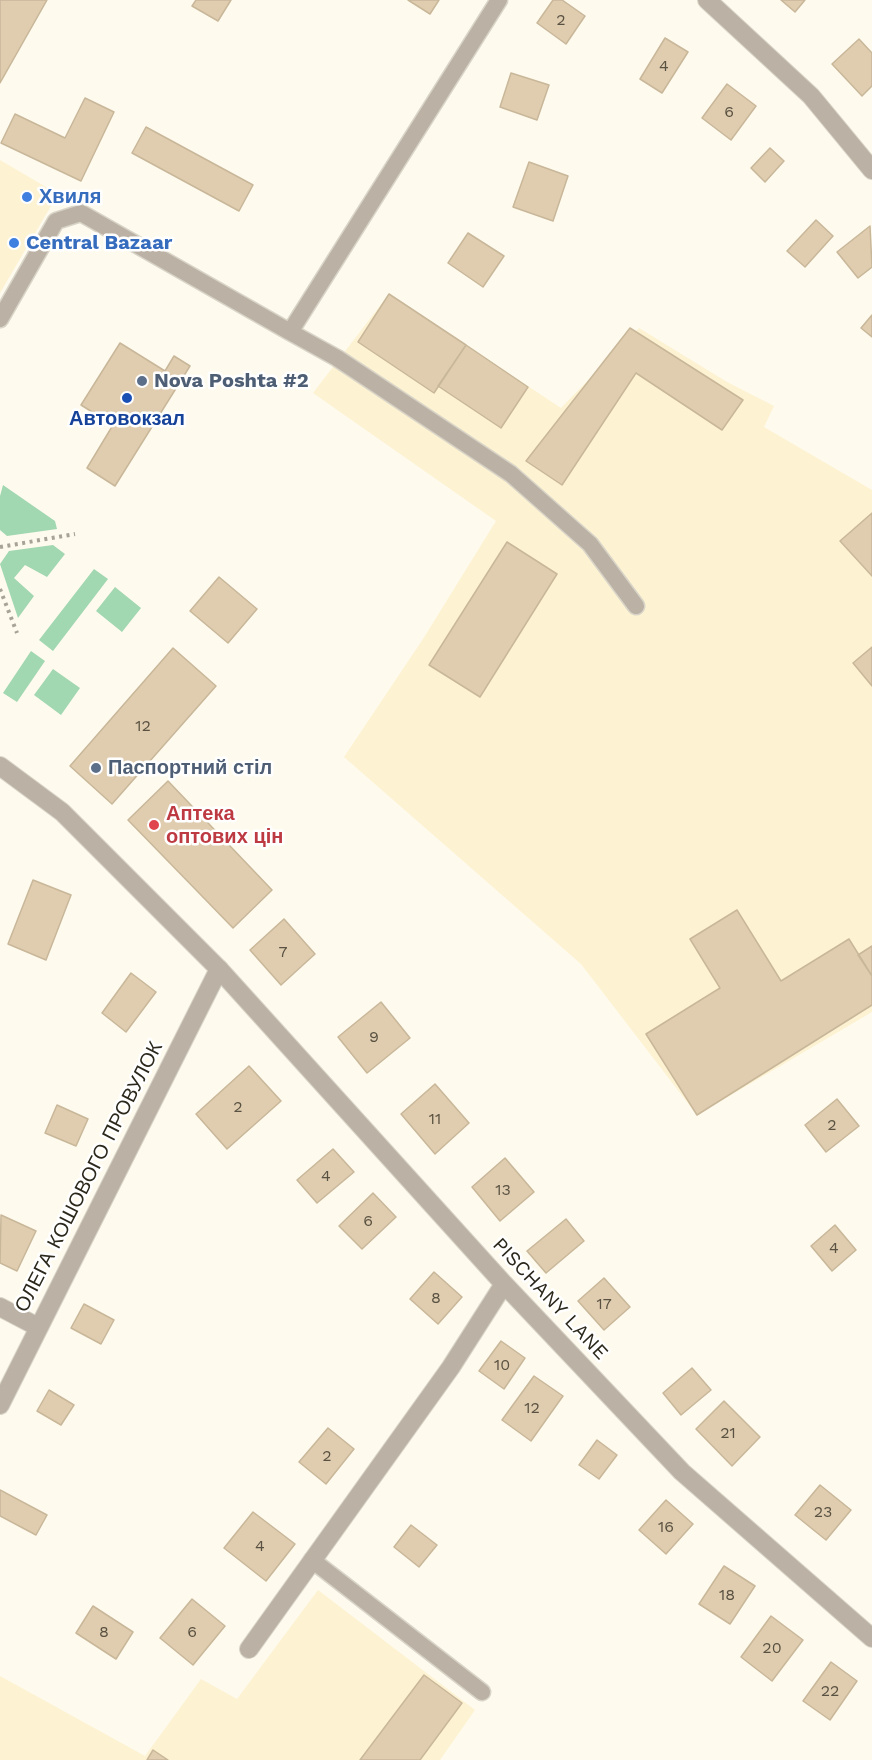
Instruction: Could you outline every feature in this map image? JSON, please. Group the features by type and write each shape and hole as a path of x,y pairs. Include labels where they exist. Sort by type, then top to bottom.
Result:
{"street":[{"path":"707,0 811,96 872,170"},
{"name":"PISCHANY LANE","path":"0,766 62,812 219,969 504,1284 682,1472 872,1638"},
{"name":"ОЛЕГА КОШОВОГО ПРОВУЛОК","path":"0,1405 219,969"},
{"path":"249,1648 451,1367 504,1284"},
{"path":"0,1307 38,1327"}],"lane":[{"path":"290,332 499,0"},
{"path":"0,319 56,221 81,213 337,358 511,474 590,544 636,606"},
{"path":"312,1560 482,1692"}],"path":[{"path":"0,546 75,534"},
{"path":"0,590 17,633"}],"shaded area":[{"name":"Central Bazaar","path":"0,160 58,194 0,293"},
{"path":"389,294 561,408 639,328 727,382 774,406 764,427 872,490 872,1012 697,1115 581,964 344,757 423,639 496,521 313,393"},
{"path":"318,1590 475,1710 440,1760 0,1760 0,1676 145,1756 201,1679 237,1699"}],"green space":[{"path":"3,485 55,521 57,529 7,536 0,530 0,496"},
{"path":"53,545 65,554 47,577 25,565 14,578 34,596 18,618 0,564 9,551"},
{"path":"94,569 108,579 53,651 39,640"},
{"path":"115,587 141,608 122,632 96,611"},
{"path":"31,651 45,661 17,702 3,693"},
{"path":"53,669 80,688 61,715 34,695"}],"building":[{"path":"0,0 47,0 0,83"},
{"path":"196,0 231,0 218,21 192,6"},
{"path":"408,0 439,0 430,14"},
{"path":"553,0 562,0 585,16 566,44 537,23"},
{"path":"781,0 805,0 795,12"},
{"path":"665,38 688,52 662,93 640,79"},
{"path":"859,39 872,53 872,86 862,96 832,64"},
{"path":"511,73 549,85 537,120 500,107"},
{"path":"727,84 756,106 731,140 702,118"},
{"path":"85,98 114,112 81,181 1,143 15,114 65,138"},
{"path":"146,127 253,185 239,211 132,153"},
{"path":"770,148 784,161 765,182 751,168"},
{"path":"529,162 568,176 553,221 513,207"},
{"path":"816,220 833,236 805,267 787,251"},
{"path":"870,226 872,267 858,278 837,252"},
{"path":"468,233 504,256 483,287 448,263"},
{"path":"389,294 466,345 434,393 358,342"},
{"path":"872,315 872,337 861,328"},
{"path":"630,328 743,400 722,430 636,373 562,485 526,461"},
{"path":"120,343 165,371 174,356 190,366 115,486 87,468 113,425 81,405"},
{"path":"466,345 528,387 501,428 438,386"},
{"path":"872,513 872,576 840,541"},
{"path":"507,542 557,574 480,697 429,665"},
{"path":"219,577 257,609 228,643 190,611"},
{"path":"872,647 872,686 853,663"},
{"path":"173,648 216,686 112,804 70,766"},
{"path":"168,781 272,890 233,928 128,820"},
{"path":"33,880 71,895 46,960 8,944"},
{"path":"737,910 781,981 849,939 872,976 872,1005 697,1115 646,1034 720,988 690,939"},
{"path":"284,919 315,954 281,985 250,950"},
{"path":"872,946 872,976 858,955"},
{"path":"131,973 156,992 126,1032 102,1013"},
{"path":"381,1002 410,1038 367,1073 338,1037"},
{"path":"249,1066 281,1101 227,1149 196,1114"},
{"path":"435,1084 469,1123 435,1154 401,1114"},
{"path":"837,1099 859,1126 826,1152 805,1125"},
{"path":"57,1105 88,1119 76,1146 45,1133"},
{"path":"333,1149 354,1172 317,1203 297,1180"},
{"path":"505,1158 534,1192 500,1221 472,1187"},
{"path":"373,1193 396,1217 362,1249 339,1226"},
{"path":"1,1215 36,1231 17,1271 0,1263"},
{"path":"566,1219 584,1241 546,1273 527,1251"},
{"path":"835,1225 856,1250 832,1271 811,1246"},
{"path":"434,1272 462,1297 438,1324 410,1299"},
{"path":"604,1278 630,1307 604,1330 578,1301"},
{"path":"84,1304 114,1320 101,1344 71,1328"},
{"path":"501,1341 525,1358 504,1389 479,1371"},
{"path":"692,1368 711,1390 681,1415 663,1393"},
{"path":"534,1376 563,1396 531,1441 502,1420"},
{"path":"49,1390 74,1405 61,1425 37,1411"},
{"path":"724,1401 760,1437 732,1466 696,1429"},
{"path":"328,1428 354,1449 326,1484 299,1462"},
{"path":"597,1440 617,1455 599,1479 579,1465"},
{"path":"820,1485 851,1510 826,1540 795,1515"},
{"path":"0,1490 47,1515 36,1535 0,1516"},
{"path":"666,1500 693,1524 666,1554 639,1530"},
{"path":"253,1512 295,1544 266,1581 224,1548"},
{"path":"411,1525 437,1545 419,1567 394,1547"},
{"path":"724,1566 755,1586 730,1624 699,1604"},
{"path":"192,1599 225,1626 193,1665 160,1638"},
{"path":"93,1606 133,1632 116,1659 76,1633"},
{"path":"771,1616 803,1640 772,1681 741,1657"},
{"path":"831,1662 857,1681 830,1720 803,1701"},
{"path":"424,1675 462,1703 420,1760 360,1760"},
{"path":"153,1750 168,1760 147,1760"}],"place":[{"name":"Хвиля","path":"27,197"},
{"name":"Central Bazaar","path":"14,243"},
{"name":"Nova Poshta #2","path":"142,381"},
{"name":"Автовокзал","path":"127,398"},
{"name":"Паспортний стіл","path":"96,768"},
{"name":"Аптека оптових цін","path":"154,825"}]}
